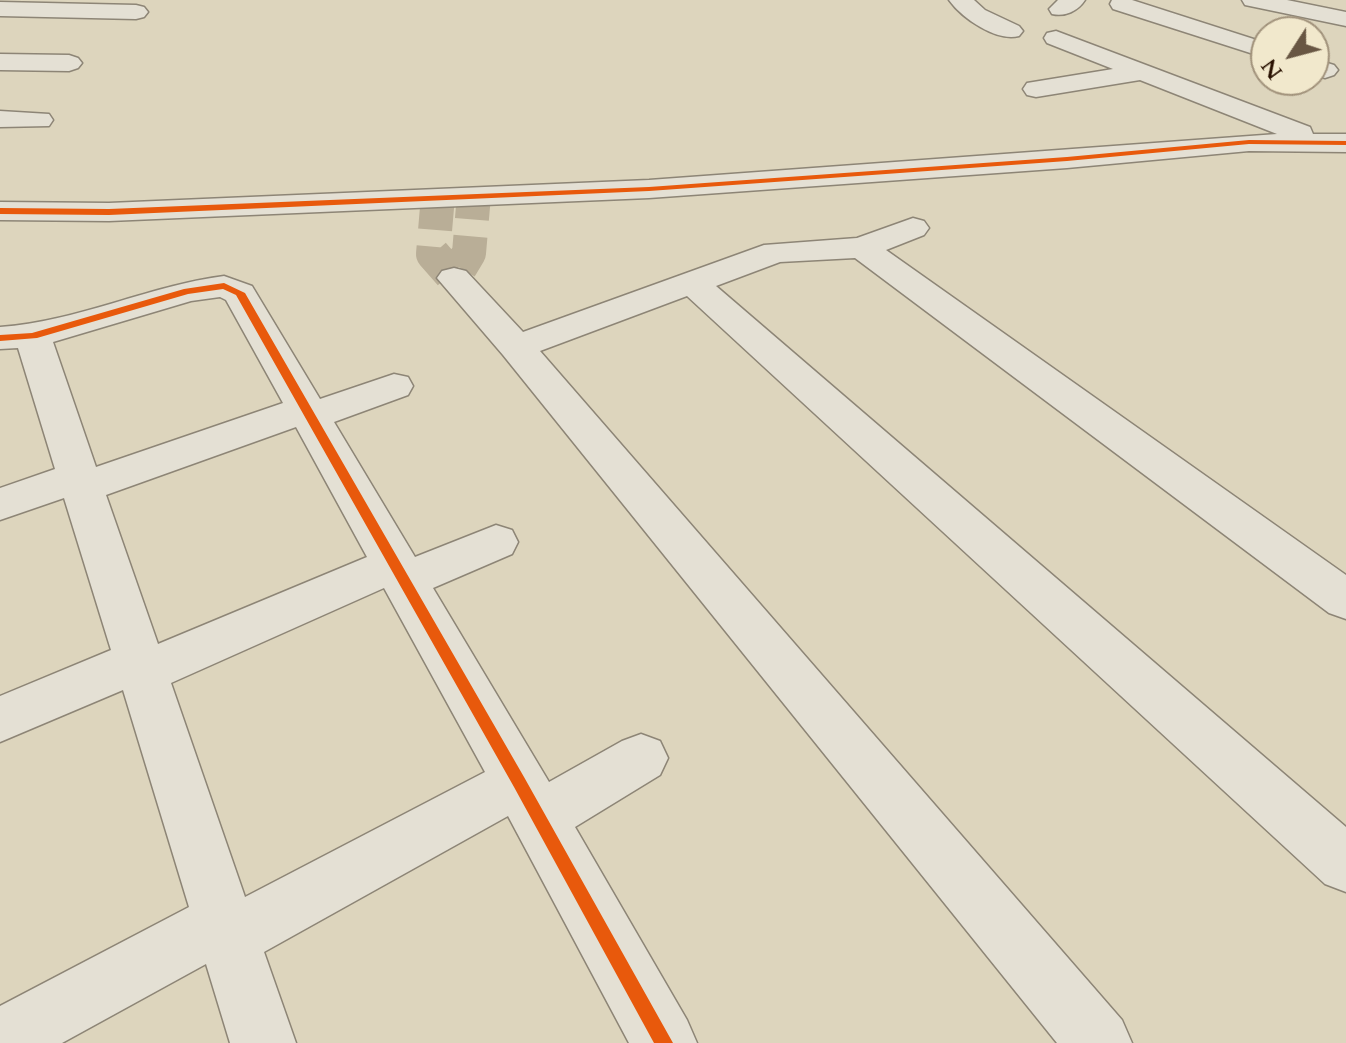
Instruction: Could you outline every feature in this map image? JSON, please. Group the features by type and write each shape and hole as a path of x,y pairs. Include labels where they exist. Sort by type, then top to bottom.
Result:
{"street":[{"path":"0,9 136,12 125,0"},
{"path":"960,0 977,15 1011,31"},
{"path":"1253,0 1346,19"},
{"path":"1121,4 1250,46"},
{"path":"1174,21 1209,5"},
{"path":"1056,38 1335,142"},
{"path":"0,62 69,63"},
{"path":"1036,89 1144,72"},
{"path":"0,119 39,120"},
{"path":"0,211 109,212 649,189 1067,159 1249,142 1335,142"},
{"path":"516,347 776,252 862,248 913,228"},
{"path":"862,248 1346,600"},
{"path":"454,278 516,347 1099,1043"},
{"path":"692,283 1346,864"},
{"path":"263,1043 79,482 17,337 187,291 224,286 240,293 664,1043"},
{"path":"0,504 394,386"},
{"path":"0,719 400,572 496,542"},
{"path":"0,1041 226,930 529,800 641,758"}],"tunnel":[{"path":"438,196 433,254 454,278 469,253 474,195"}],"cycle path":[{"path":"0,211 109,212 649,189 1067,159 1249,142 1346,143"},
{"path":"0,338 33,336 187,291 224,286 240,293 664,1043"}]}
